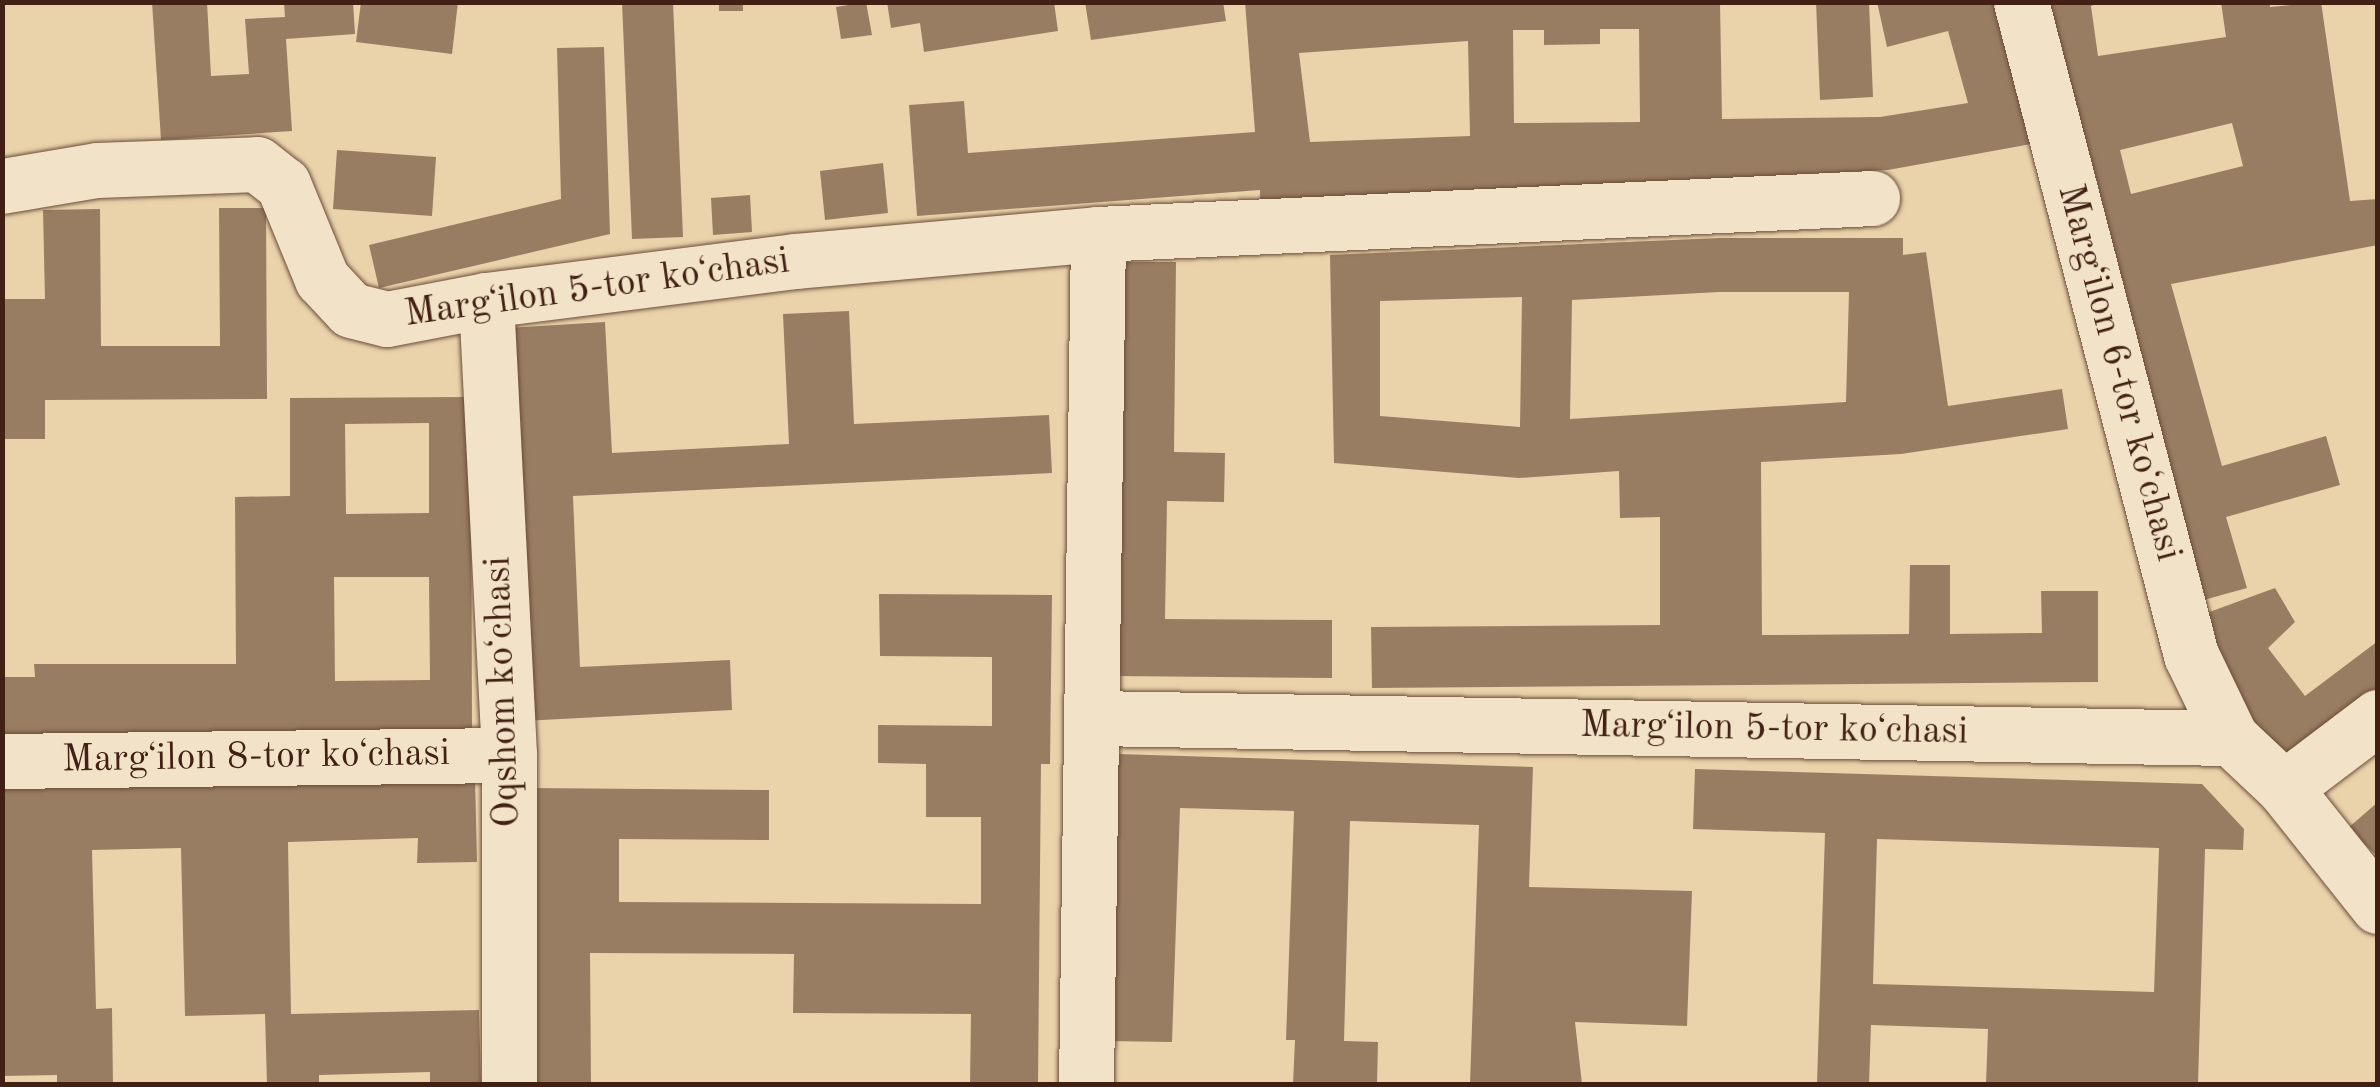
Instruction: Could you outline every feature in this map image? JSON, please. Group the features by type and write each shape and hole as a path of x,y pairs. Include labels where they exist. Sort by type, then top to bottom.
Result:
{"street":[{"name":"Margʻilon 6-tor koʻchasi","path":"2021,2 2191,654 2231,738"},
{"name":"Margʻilon 5-tor koʻchasi","path":"2,186 97,170 257,164 283,184 322,278 351,310 387,319 486,300 796,261 1098,234 1872,198"},
{"path":"1086,1084 1098,234"},
{"name":"Oqshom koʻchasi","path":"486,300 509,755 510,1084"},
{"path":"2284,788 2378,717"},
{"name":"Margʻilon 5-tor koʻchasi","path":"1094,718 2231,738"},
{"path":"2231,738 2284,788 2378,906"},
{"name":"Margʻilon 8-tor koʻchasi","path":"2,762 509,755"}],"building":[{"path":"152,2 207,2 211,76 249,74 245,19 285,17 284,2 353,2 355,34 286,39 292,131 161,140"},
{"path":"361,2 458,2 452,54 356,42"},
{"path":"622,2 673,2 683,237 632,239"},
{"path":"719,2 743,2 743,11 719,11"},
{"path":"866,2 872,35 841,39 836,7"},
{"path":"887,2 1054,2 1058,31 924,52 920,23 891,28"},
{"path":"1085,2 1223,2 1226,21 1091,40"},
{"path":"1245,2 1720,2 1722,119 1880,117 1968,103 1948,31 1887,47 1877,2 2000,2 2037,143 1888,170 1260,202 1260,190 917,216 909,105 964,101 968,153 1255,132","holes":["1600,29 1639,29 1640,122 1514,123 1513,30 1544,30 1544,45 1600,44","1468,41 1470,136 1310,142 1299,53"]},
{"path":"1816,2 1869,2 1873,97 1820,100"},
{"path":"2029,2 2101,2 2091,6 2098,56 2226,37 2221,2 2270,2 2270,7 2321,2 2350,201 2378,199 2378,245 2171,284 2222,466 2326,436 2340,485 2226,517 2247,588 2200,601","holes":["2232,123 2243,166 2131,194 2120,150"]},
{"path":"604,47 610,234 379,288 369,245 561,199 557,48"},
{"path":"337,150 436,157 432,216 333,209"},
{"path":"883,163 888,213 825,220 820,171"},
{"path":"750,195 752,232 713,235 711,198"},
{"path":"219,208 266,208 267,399 45,400 45,439 2,439 2,299 45,299 43,210 100,209 101,346 220,346"},
{"path":"1720,238 1903,238 1903,255 1926,252 1948,406 2062,389 2068,429 1901,454 1761,462 1762,635 1909,634 1910,565 1950,565 1950,634 2042,633 2041,591 2098,591 2098,682 1372,688 1371,627 1660,625 1660,517 1620,518 1619,471 1519,478 1334,463 1330,255","holes":["1719,292 1849,292 1846,402 1570,419 1572,300","1522,297 1520,427 1380,416 1380,301"]},
{"path":"1119,262 1176,262 1174,452 1225,453 1224,502 1167,501 1165,619 1332,620 1332,678 1115,676"},
{"path":"849,311 854,424 1049,415 1052,473 573,496 580,667 730,660 732,710 523,721 506,328 605,322 612,453 789,444 783,314"},
{"path":"471,397 472,735 2,738 2,677 35,677 34,664 236,664 235,497 290,496 290,398","holes":["429,423 429,513 346,514 345,424","334,577 429,577 430,680 335,681"]},
{"path":"2275,588 2295,622 2268,648 2305,696 2378,641 2378,705 2287,771 2199,655 2193,618"},
{"path":"879,594 1052,595 1050,764 1041,764 1038,1084 970,1084 971,1014 793,1013 794,954 590,953 591,1084 530,1084 530,788 769,790 769,840 619,839 619,902 981,904 981,817 926,817 926,764 878,763 878,725 992,726 992,657 880,656"},
{"path":"1118,754 1533,767 1529,887 1692,891 1687,1026 1575,1022 1582,1084 1470,1084 1479,825 1350,821 1344,1041 1378,1042 1377,1084 1293,1084 1295,1040 1286,1040 1294,811 1180,808 1172,1042 1109,1041"},
{"path":"1695,769 2202,784 2244,829 2243,850 2205,849 2198,1084 1986,1084 1988,1029 1871,1025 1869,1084 1817,1084 1825,833 1693,829","holes":["1877,839 2159,848 2154,992 1873,984"]},
{"path":"475,778 477,862 417,863 418,838 288,842 291,1014 479,1010 481,1084 430,1084 430,1072 319,1075 319,1084 267,1084 265,1014 185,1016 181,848 92,850 96,1009 112,1008 113,1084 57,1084 57,1075 2,1076 2,788"},
{"path":"2378,802 2378,857 2348,828"}]}
